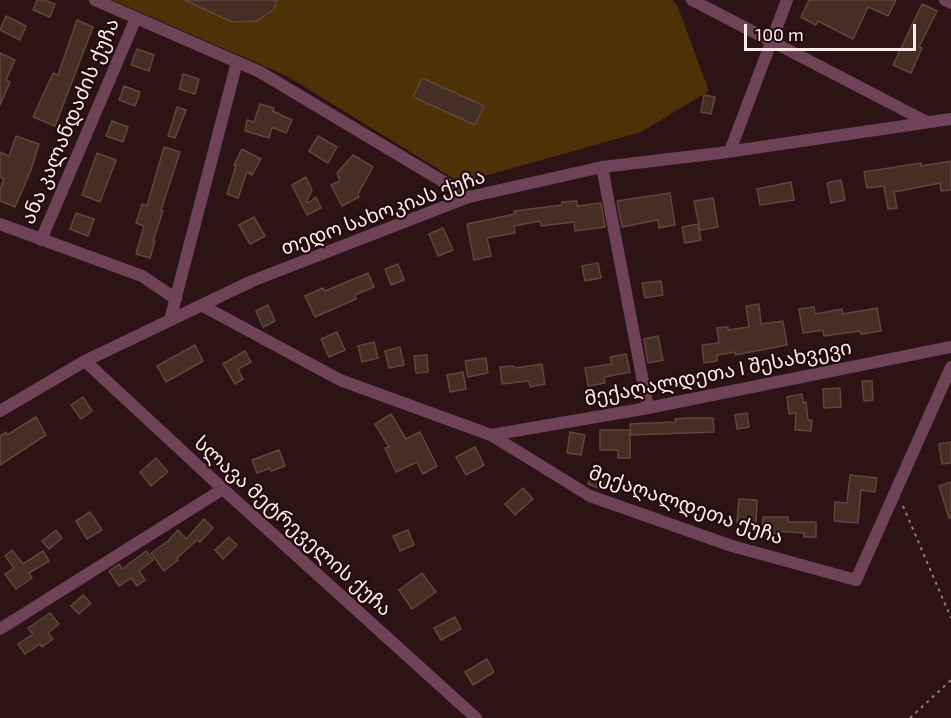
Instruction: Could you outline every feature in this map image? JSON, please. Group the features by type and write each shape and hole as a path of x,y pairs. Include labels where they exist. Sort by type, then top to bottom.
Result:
{"street":[{"path":"95,0 260,72 469,197"},
{"path":"692,0 927,122"},
{"path":"730,151 787,0"},
{"path":"945,0 951,3"},
{"name":"ანა კალანდაძის ქუჩა","path":"41,240 136,18"},
{"path":"170,320 237,62"},
{"name":"თედო სახოკიას ქუჩა","path":"0,411 85,361 252,281 469,197 602,167 951,119"},
{"path":"602,167 648,408"},
{"path":"0,224 142,276 176,299"},
{"name":"მექაღალდეთა ქუჩა","path":"203,306 340,380 491,435 590,496 732,546 856,579 951,367"},
{"name":"მექაღალდეთა I შესახვევი","path":"491,435 648,408 951,347"},
{"name":"სლავა მეტრეველის ქუჩა","path":"85,361 222,489 477,718"},
{"path":"0,629 222,489"}],"path":[{"path":"895,489 951,618"},
{"path":"910,718 951,680"}],"shaded area":[{"path":"112,0 672,0 677,5 709,91 641,132 470,180 456,180 287,76"}],"building":[{"path":"37,0 55,4 50,17 33,10"},
{"path":"184,0 277,0 274,9 257,21 232,22"},
{"path":"809,0 896,0 888,16 868,7 853,39 818,21 816,25 801,17"},
{"path":"922,4 937,11 919,47 922,48 911,73 893,65"},
{"path":"6,16 26,26 20,40 0,30"},
{"path":"77,20 93,27 55,126 33,117 53,73 58,75"},
{"path":"137,49 154,55 149,71 131,65"},
{"path":"0,53 15,60 6,80 10,82 0,105"},
{"path":"183,74 199,79 195,94 179,89"},
{"path":"422,78 484,106 475,125 413,97"},
{"path":"124,86 140,92 135,106 119,100"},
{"path":"704,95 715,97 711,114 701,112"},
{"path":"260,104 274,108 273,111 292,120 286,133 272,127 269,138 245,131 247,120 254,122"},
{"path":"177,107 186,110 175,138 168,136"},
{"path":"112,121 128,127 123,142 106,136"},
{"path":"16,136 39,144 15,207 0,201 0,189 4,179 0,177 0,152 9,156"},
{"path":"318,136 337,147 328,163 309,151"},
{"path":"164,147 180,152 161,210 163,211 150,258 136,254 144,226 136,223 142,204 147,206"},
{"path":"242,149 261,159 252,175 247,172 238,198 227,194 236,166 234,165"},
{"path":"97,153 116,160 100,202 82,195"},
{"path":"353,155 373,167 358,194 359,197 342,206 331,185 340,181 337,173"},
{"path":"951,161 951,190 941,191 940,183 894,192 897,208 888,209 884,186 867,188 864,172"},
{"path":"306,177 312,190 306,202 316,197 321,208 307,215 292,185"},
{"path":"841,180 845,200 831,203 827,183"},
{"path":"791,182 794,200 760,205 757,189"},
{"path":"670,193 675,225 659,228 658,220 622,227 617,201"},
{"path":"713,198 718,227 700,230 694,201"},
{"path":"577,201 577,206 601,203 605,227 575,231 574,222 541,226 540,221 514,226 515,233 487,238 491,256 474,260 467,224 515,214 514,211"},
{"path":"76,213 94,219 88,236 70,229"},
{"path":"254,217 265,236 250,244 239,225"},
{"path":"698,224 701,240 685,243 682,227"},
{"path":"443,228 453,250 438,256 429,234"},
{"path":"598,263 601,278 585,281 582,266"},
{"path":"398,264 404,280 391,285 385,269"},
{"path":"368,273 374,287 355,295 356,299 315,317 305,296 323,288 325,291"},
{"path":"661,281 663,295 645,298 642,283"},
{"path":"759,304 761,324 783,321 787,345 735,355 735,352 717,355 717,361 704,363 702,345 719,343 717,328 728,327 728,330 749,327 746,306"},
{"path":"268,305 275,321 263,327 256,311"},
{"path":"814,307 815,314 842,309 843,314 877,308 881,331 861,334 860,331 824,336 823,330 803,333 799,309"},
{"path":"337,332 345,350 329,357 321,339"},
{"path":"658,336 663,360 648,363 644,339"},
{"path":"374,342 378,358 362,362 358,346"},
{"path":"195,345 203,361 166,382 157,366"},
{"path":"400,347 404,365 389,368 385,351"},
{"path":"245,351 251,362 238,369 243,379 235,384 223,364"},
{"path":"626,354 630,372 604,377 605,383 588,386 585,368 612,364 610,357"},
{"path":"427,355 428,372 416,373 414,356"},
{"path":"486,358 488,373 468,377 465,361"},
{"path":"542,364 545,384 530,387 529,381 502,384 500,367 514,366 515,368"},
{"path":"463,372 466,389 450,392 447,375"},
{"path":"862,381 872,381 873,400 864,401"},
{"path":"840,388 841,407 824,408 823,389"},
{"path":"802,394 803,403 806,402 808,420 812,420 811,431 795,430 796,413 789,414 787,397"},
{"path":"83,397 92,411 81,419 71,405"},
{"path":"747,413 749,427 737,429 735,415"},
{"path":"391,414 406,439 420,432 437,466 423,474 417,462 396,472 385,448 389,447 375,424"},
{"path":"36,417 46,435 0,465 0,436 6,432 7,435"},
{"path":"713,418 714,432 631,435 630,424 676,422 675,419"},
{"path":"600,430 630,430 630,458 618,458 618,450 600,450"},
{"path":"570,432 585,435 581,455 567,453"},
{"path":"951,442 951,463 942,464 939,444"},
{"path":"475,447 484,465 466,475 456,457"},
{"path":"279,450 285,466 257,473 252,460"},
{"path":"156,458 168,472 151,486 140,472"},
{"path":"592,474 607,480 603,490 588,484"},
{"path":"850,475 877,478 875,492 861,490 858,523 834,521 835,502 847,503"},
{"path":"951,482 951,518 949,518 939,486"},
{"path":"523,488 533,499 515,515 505,504"},
{"path":"739,499 757,500 756,523 737,522"},
{"path":"90,512 102,530 87,539 76,521"},
{"path":"763,517 788,517 788,522 816,522 816,537 804,537 804,533 776,531 776,534 762,534"},
{"path":"204,519 213,528 200,542 197,540 164,571 151,553 168,541 178,530 186,539"},
{"path":"56,530 62,538 49,549 42,541"},
{"path":"408,530 414,545 400,551 393,536"},
{"path":"229,537 237,545 223,559 215,550"},
{"path":"12,550 23,564 43,551 49,561 29,573 32,578 16,589 5,574 14,568 5,556"},
{"path":"146,551 153,560 139,571 145,580 137,586 131,578 119,586 109,571 119,564 122,569"},
{"path":"422,573 436,592 412,609 399,590"},
{"path":"83,595 91,603 79,614 71,606"},
{"path":"50,613 59,624 48,633 53,639 42,647 40,644 25,654 18,644 33,634 28,628"},
{"path":"455,617 461,629 441,640 434,628"},
{"path":"487,659 494,672 473,685 465,672"}]}
